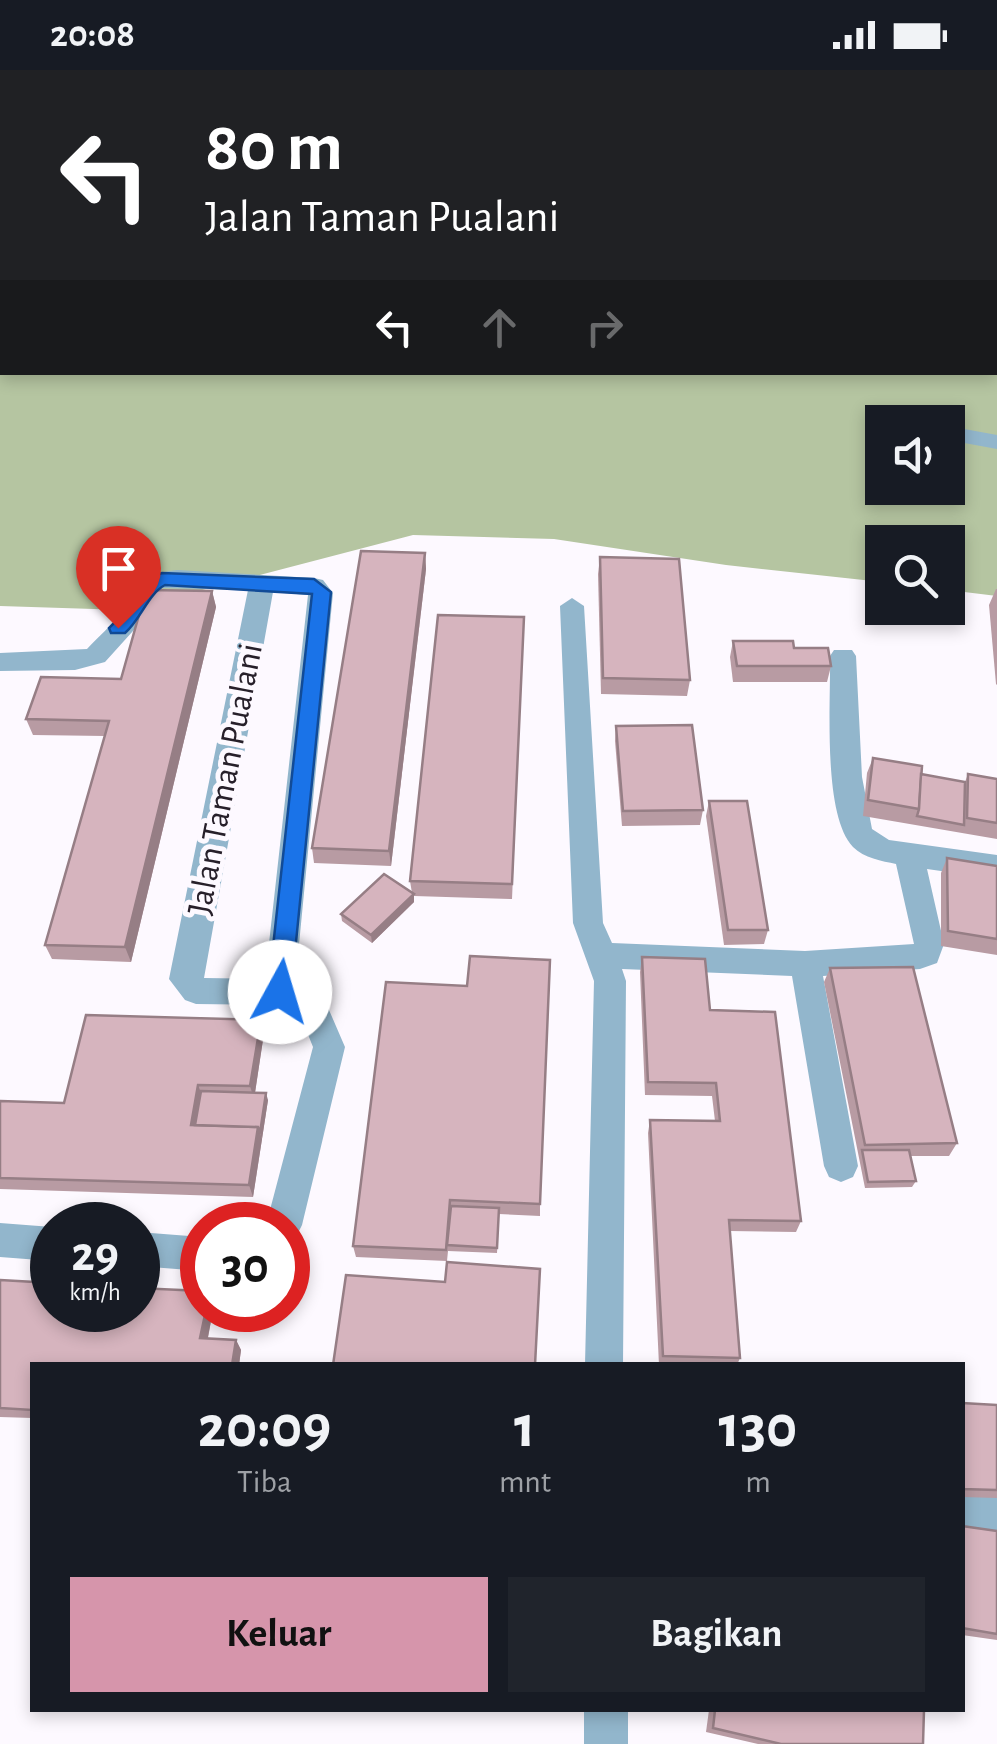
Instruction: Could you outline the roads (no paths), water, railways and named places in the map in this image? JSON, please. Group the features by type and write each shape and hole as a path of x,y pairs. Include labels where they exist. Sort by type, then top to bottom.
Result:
{"street":[{"path":"965,436 997,442"},
{"path":"0,662 76,661 96,656 133,615 143,594 155,581 177,578 262,583"},
{"name":"Jalan Taman Pualani","path":"262,583 314,586 321,592 280,992 196,990 185,979 262,583"},
{"path":"572,606 588,924 610,981 604,1362"},
{"path":"843,656 851,798 860,834 880,850 997,867"},
{"path":"603,955 805,964 926,954 930,944 909,855"},
{"path":"805,964 841,1166"},
{"path":"280,992 315,1013 329,1047 290,1202"},
{"path":"0,1240 30,1242"},
{"path":"965,1512 997,1516"},
{"path":"606,1712 606,1744"}]}
